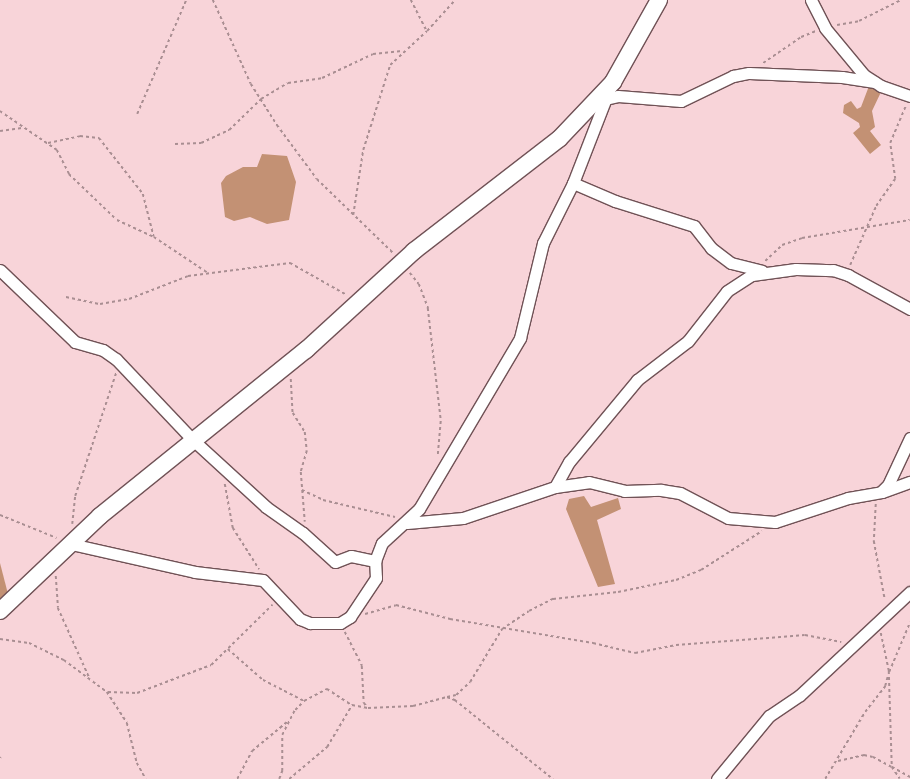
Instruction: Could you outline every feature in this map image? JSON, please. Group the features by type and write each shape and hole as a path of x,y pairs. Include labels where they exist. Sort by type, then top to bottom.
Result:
{"street":[{"path":"811,0 825,28 864,75 875,82 910,97"},
{"path":"71,544 195,572 262,580 279,598 305,621 340,623 356,611 376,578 375,561 382,543 407,523 439,478 520,338 543,243 573,183 613,82 658,1"},
{"path":"591,106 606,98 641,96 681,101 733,76 749,73 842,77 875,82"},
{"path":"0,611 71,544 193,440 290,363 402,262 559,138 613,82"},
{"path":"573,183 615,201 694,226 711,248 731,263 760,271 818,270 848,275 910,309"},
{"path":"0,270 75,342 103,350 120,363 159,401 193,440 266,507 307,536 335,562 351,556 375,561"},
{"path":"555,487 569,462 637,380 688,340 727,291 740,281 760,271"},
{"path":"881,492 888,485 910,438"},
{"path":"407,523 463,518 555,487 589,482 624,491 661,490 680,493 728,518 775,522 848,498 881,492 910,482"},
{"path":"717,779 768,716 800,695 886,611 910,592"}],"path":[{"path":"137,114 186,0"},
{"path":"213,0 260,99 317,179 352,215 402,262 419,284 428,308 441,421 439,478"},
{"path":"410,0 427,31"},
{"path":"352,215 363,150 390,66 402,51 427,31 455,0"},
{"path":"175,144 201,143 229,130 260,99 288,83 322,78 373,54 402,51"},
{"path":"848,275 853,252 868,227 876,206 895,179 890,143 910,97"},
{"path":"0,111 22,128 57,150 69,174 112,215 154,237 209,273"},
{"path":"0,132 22,128"},
{"path":"48,143 80,136 99,138 143,194 154,237"},
{"path":"760,271 782,246 829,232 910,220"},
{"path":"66,297 100,304 129,299 167,282 209,273 290,263 358,302"},
{"path":"0,515 71,544 75,496 120,363"},
{"path":"290,363 293,413 305,432 307,451 301,472 307,536"},
{"path":"220,464 233,528 258,564 262,580"},
{"path":"302,490 322,500 391,514 407,523"},
{"path":"881,492 875,507 874,541 886,611 880,626 889,672 892,767 900,779"},
{"path":"278,779 282,771 282,735 290,720 304,701 327,689 352,705 368,708 413,706 456,695 470,682 502,629 553,599 618,592 676,580 701,570 775,522"},
{"path":"56,584 58,608 89,677"},
{"path":"107,692 124,695 158,685 211,665 228,650 279,598"},
{"path":"356,611 368,614 396,605 502,629 593,643 635,653 676,645 805,635 852,644"},
{"path":"826,779 838,761 864,712 885,686 889,672 910,622"},
{"path":"340,623 362,666 364,703 368,708"},
{"path":"0,639 29,643 89,677 107,692 127,723 136,763 146,779"},
{"path":"228,650 263,680 304,701"},
{"path":"447,697 462,705 492,733 553,779"},
{"path":"289,779 327,747 352,705"},
{"path":"236,779 252,751 290,720"},
{"path":"838,761 864,755 910,776"}],"shaded area":[{"path":"869,86 881,92 872,111 875,127 870,131 881,145 870,154 853,133 860,127 859,123 843,113 844,105 851,101 857,109 861,107"},
{"path":"262,154 287,156 296,182 289,220 267,224 250,217 234,221 225,217 221,183 226,176 243,167 257,167"},
{"path":"584,496 591,507 618,498 621,509 597,520 615,584 598,587 566,509 569,499"},
{"path":"0,563 8,594 0,603"}]}
